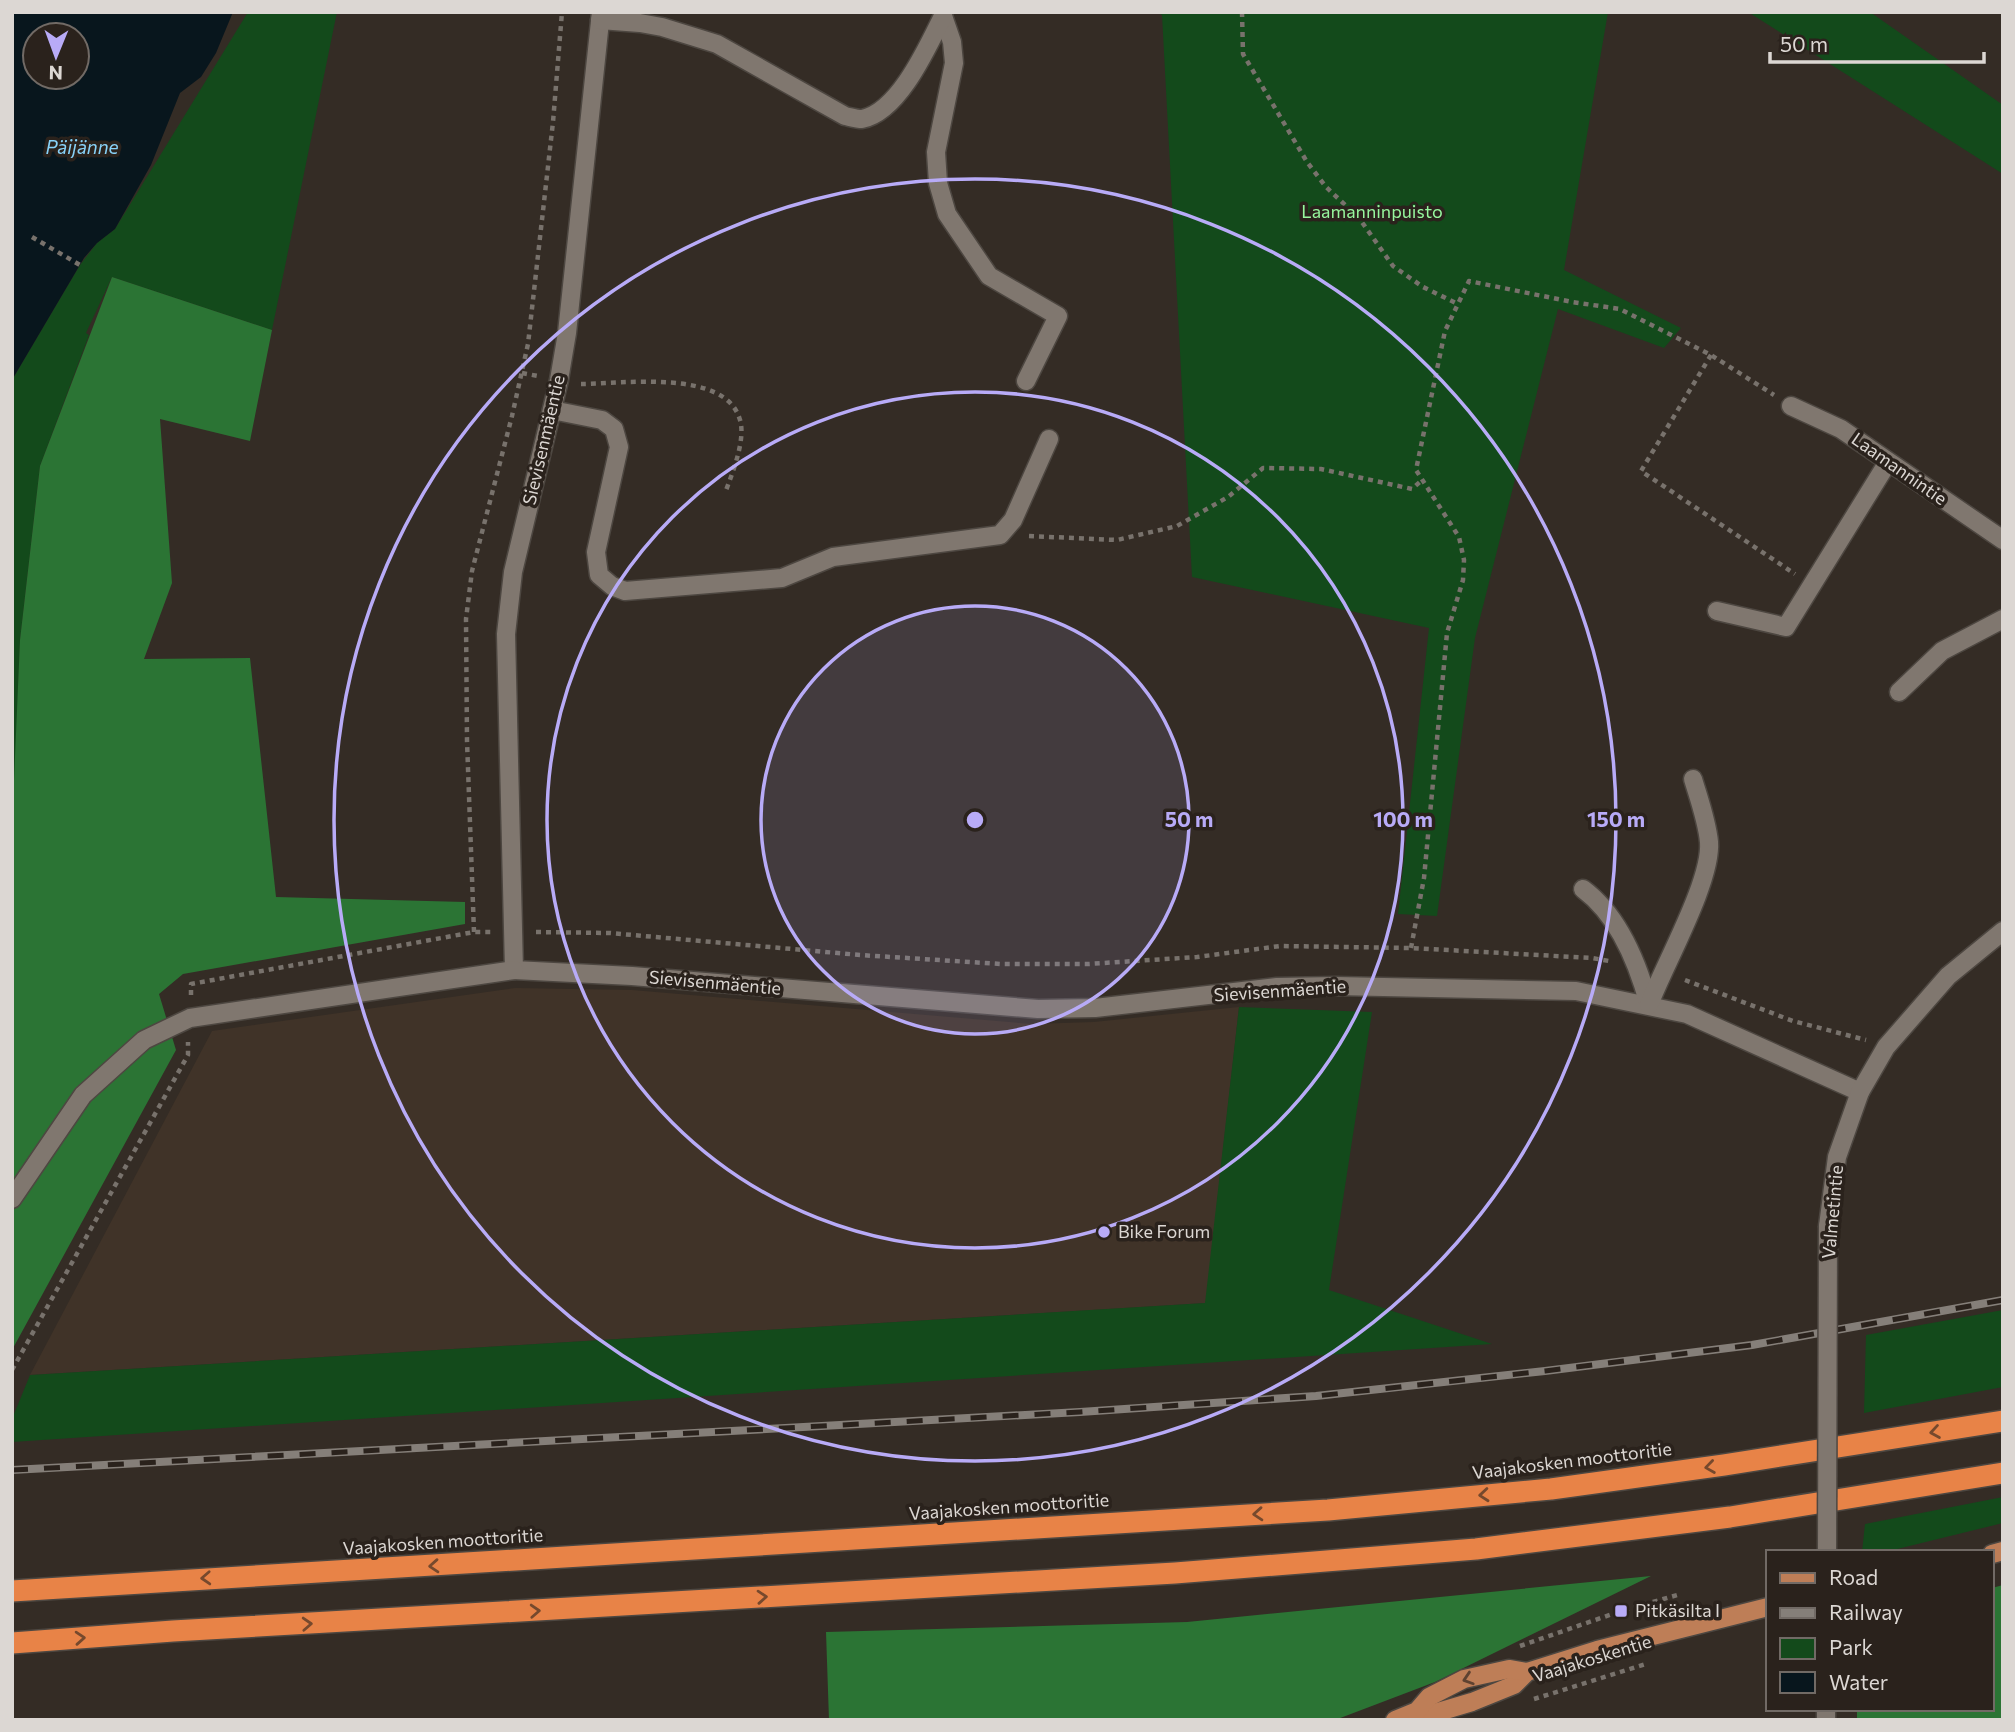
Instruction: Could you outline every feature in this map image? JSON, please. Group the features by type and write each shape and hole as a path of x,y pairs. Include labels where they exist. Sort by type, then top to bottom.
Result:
{"highway":[{"name":"Vaajakosken moottoritie","path":"12,1591 1328,1510 1551,1489 2003,1421"},
{"path":"12,1643 173,1631 1161,1574 1476,1549 1730,1517 2003,1473"}],"main road":[{"name":"Vaajakoskentie","path":"1395,1720 1417,1711 1429,1697 1464,1679 1509,1669 1527,1672 1597,1650 1766,1608"},
{"name":"Vaajakoskentie","path":"1417,1711 1435,1713 1472,1702 1514,1685 1527,1672"}],"street":[{"path":"600,16 662,27 717,44 845,116 861,119 879,111 897,94 917,68 940,14"},
{"path":"940,14 952,42 954,62 936,152 938,183 947,214 989,276 1058,316 1026,381"},
{"name":"Sievisenmäentie","path":"600,16 567,333 559,380 513,572 506,634 514,970 632,976 1038,1009 1095,1008 1277,987 1576,991 1687,1014 1860,1092"},
{"name":"Laamannintie","path":"1791,406 1841,429 2003,540"},
{"path":"552,410 602,421 614,429 618,447 596,552 599,575 612,586 625,590 782,578 833,556 1000,535 1013,520 1049,439"},
{"path":"1717,611 1786,627 1888,461"},
{"path":"1899,692 1942,651 2003,619"},
{"path":"1649,1005 1688,916 1708,859 1706,824 1693,779"},
{"path":"1583,889 1598,900 1636,966 1649,1005"},
{"name":"Valmetintie","path":"1827,1550 1828,1226 1837,1157 1860,1092 1886,1047 1948,976 2003,931"},
{"path":"12,1199 83,1095 144,1040 190,1018 514,970"}],"path":[{"path":"474,932 467,741 466,619 472,571 522,373 537,269 562,12"},
{"path":"1242,12 1243,54 1307,162 1326,187 1359,218 1393,266 1423,287 1458,304"},
{"path":"32,237 80,265"},
{"path":"1411,948 1424,878 1447,634 1463,580 1464,560 1459,537 1416,470 1445,331 1469,281 1620,309 1711,355 1791,406"},
{"path":"1711,355 1641,471 1812,586"},
{"path":"522,373 583,384 671,382 712,391 730,404 740,419 741,434 736,464 725,493"},
{"path":"1000,535 1117,540 1177,526 1228,497 1263,468 1321,469 1412,489 1422,480"},
{"path":"12,1370 188,1055 191,984 474,932 610,933 860,955 1001,964 1088,964 1170,959 1280,946 1411,948 1592,958 1636,966"},
{"path":"1662,971 1793,1021 1886,1047"},
{"name":"Vaajakoskentie","path":"1528,1700 1655,1662"}],"shaded area":[{"path":"515,988 632,990 1032,1024 1094,1022 1239,1007 1206,1303 30,1375 212,1031"}],"green space":[{"path":"248,12 337,12 272,330 112,277 86,333 89,335 40,466 20,640 14,823 12,380 80,265 97,243 115,229"},
{"name":"Laamanninpuisto","path":"1157,12 1608,12 1564,270 1681,328 1664,348 1558,309 1475,638 1437,916 1398,914 1429,628 1192,577 1162,15"},
{"path":"1748,12 1870,12 2003,105 2003,174"},
{"path":"112,277 272,330 250,441 160,419 172,583 144,659 250,658 276,897 465,902 465,924 183,974 159,994 176,1050 12,1350 12,827 20,640 40,466"},
{"path":"1239,1007 1372,1012 1329,1290 1492,1344 12,1442 12,1419 30,1375 1205,1303"},
{"path":"2003,1310 2003,1387 1864,1413 1866,1335"},
{"path":"2003,1497 2003,1523 1893,1550 1862,1550 1865,1524"},
{"path":"1651,1576 1435,1682 1335,1720 829,1720 826,1632 1187,1622"},
{"path":"2003,1585 2003,1720 1857,1720 1857,1711 1994,1711 1994,1587"}],"water":[{"name":"Päijänne","path":"12,12 233,12 216,53 201,77 180,93 151,165 115,229 84,258 12,380"}],"railway":[{"path":"12,1470 1080,1412 1316,1396 1752,1345 2003,1300"}],"place":[{"name":"Bike Forum","path":"1104,1232"},
{"name":"Pitkäsilta I","path":"1621,1611"}]}
